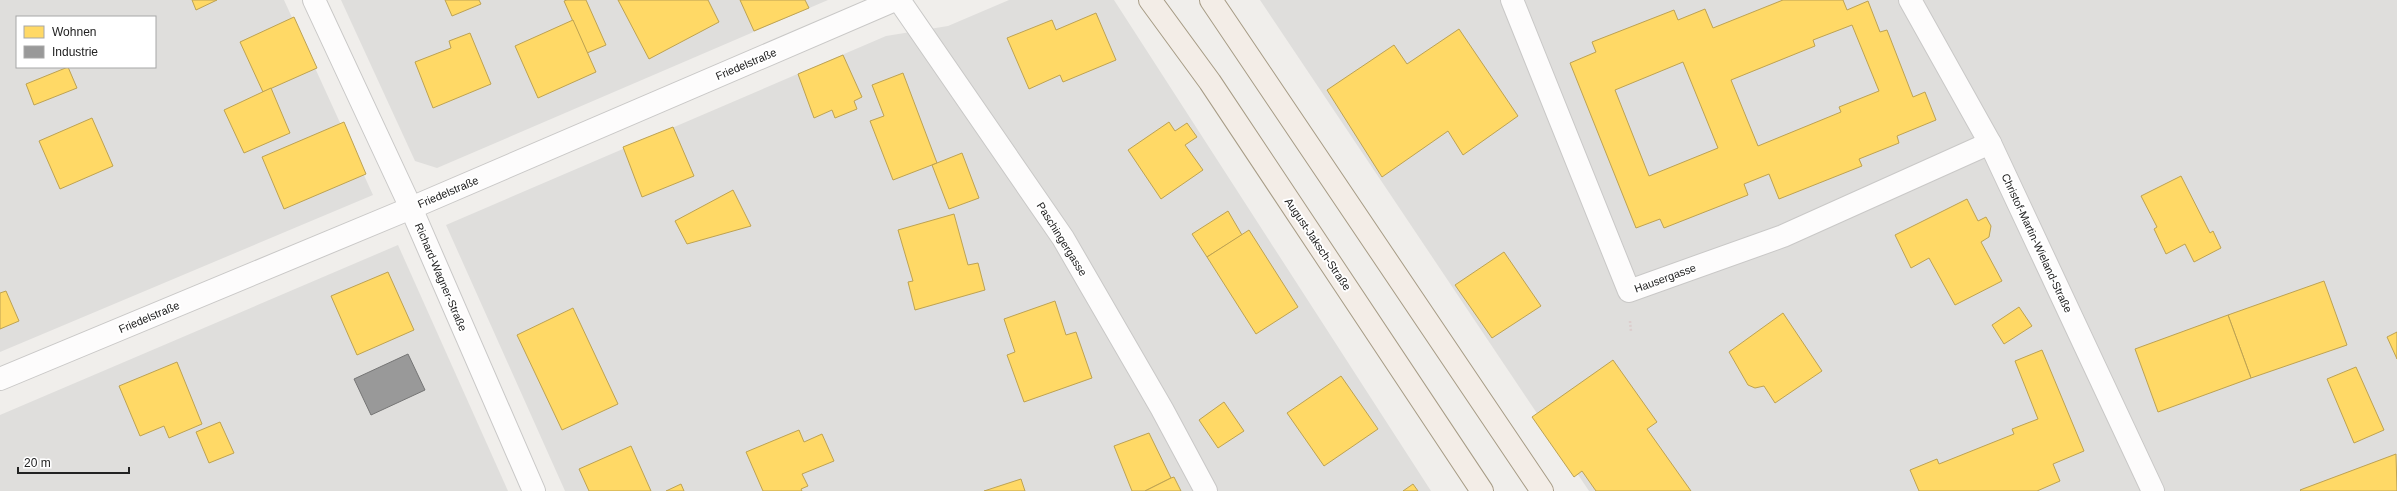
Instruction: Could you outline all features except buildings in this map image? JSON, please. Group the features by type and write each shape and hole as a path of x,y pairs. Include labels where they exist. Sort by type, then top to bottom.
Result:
{"main road":[{"name":"August-Jaksch-Straße","path":"1150,0 1210,82 1482,491"},
{"path":"1211,0 1542,491"}],"street":[{"name":"Richard-Wagner-Straße","path":"314,0 411,208 534,491"},
{"name":"Friedelstraße","path":"0,379 411,208 895,0"},
{"name":"Paschingergasse","path":"899,0 1063,238 1162,409 1206,491"},
{"name":"Hausergasse","path":"1512,0 1629,291 1783,236 1990,143"},
{"name":"Christof-Martin-Wieland-Straße","path":"1910,0 1990,143 2153,491"}],"shaded area":[{"path":"0,0 284,0 373,195 0,352"},
{"path":"341,0 828,0 437,168 415,161"},
{"path":"1009,0 1114,0 1431,491 565,491 446,225 886,36 948,26"},
{"path":"1260,0 2397,0 2397,491 1589,491"},
{"path":"398,245 508,491 0,491 0,415"}]}
